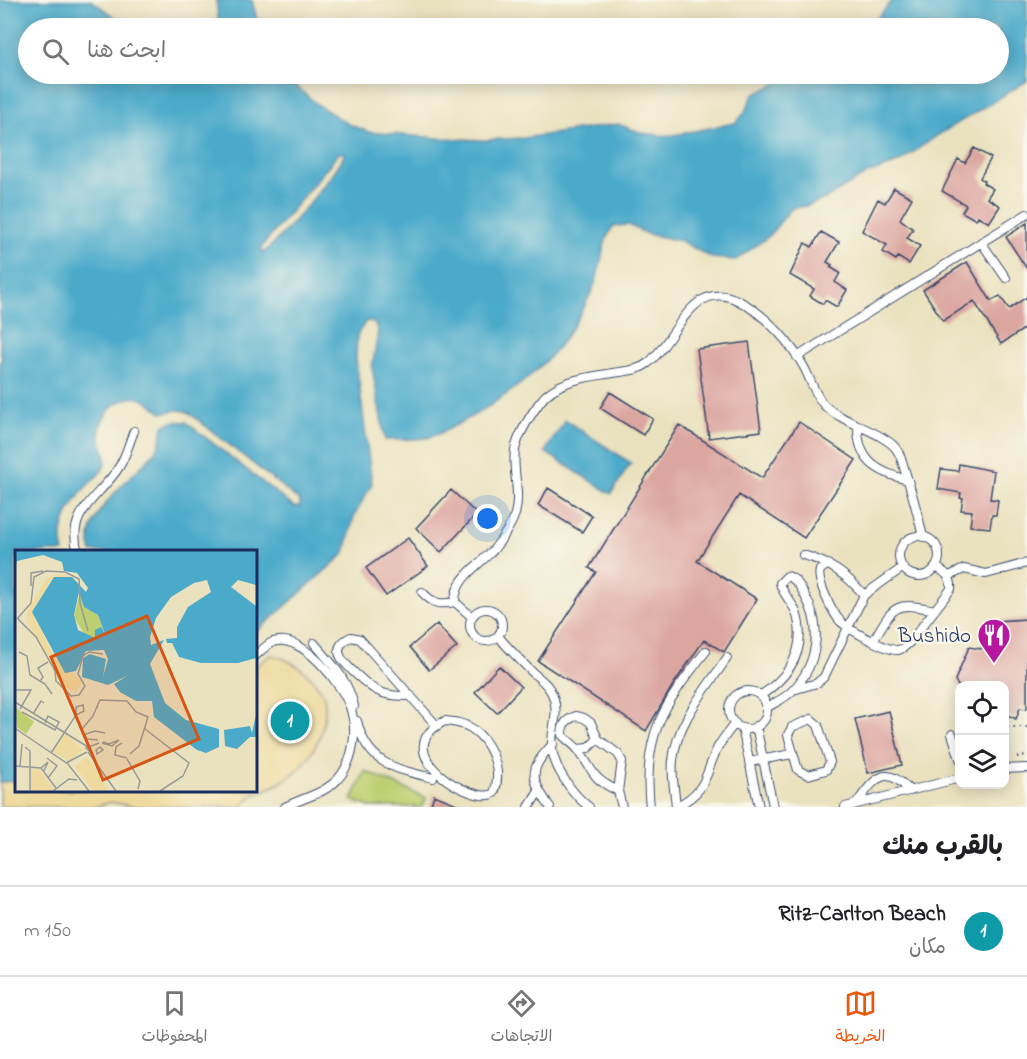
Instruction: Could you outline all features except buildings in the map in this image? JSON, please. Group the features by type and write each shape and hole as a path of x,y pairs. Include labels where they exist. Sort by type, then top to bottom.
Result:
{"lane":[{"path":"797,357 1027,214"},
{"path":"981,242 1006,278"},
{"path":"472,617 456,602 455,592 460,582 494,549 515,513 517,496 515,451 540,401 557,386 637,369 645,365 654,358 692,308 704,299 716,296 740,301 771,325 794,350 818,397 826,406 893,444 898,450 908,480 923,537"},
{"path":"858,425 857,438 860,448 870,462 880,471 908,480"},
{"path":"77,550 74,541 77,521 120,465 134,431"},
{"path":"914,537 923,537 932,541 938,548 939,558 936,567 929,574 920,577 910,574 902,568 899,559 900,549 906,541 914,537"},
{"path":"803,555 828,564 841,572 864,595"},
{"path":"948,576 964,569 986,574 1027,562"},
{"path":"828,564 820,570 819,579 836,616 848,627 891,649 905,647 951,589 948,576 936,567"},
{"path":"766,708 793,690 817,683 825,676 864,595 902,568"},
{"path":"760,696 784,678 796,656 799,627 795,612 780,583 787,576 795,580 810,604 816,633 812,660 805,675 793,690"},
{"path":"422,592 431,602 438,604 456,602"},
{"path":"873,640 888,616 900,606 908,604 935,610"},
{"path":"484,609 498,614 502,621 502,629 498,636 490,641 481,640 474,635 470,627 472,617 484,609"},
{"path":"498,636 516,657 546,684 552,693 556,704 552,746 557,765 573,793 589,807"},
{"path":"411,696 391,695 372,688 340,656 339,649 344,640 351,637 360,639 411,696 437,726"},
{"path":"256,655 272,643 280,641 301,648 318,662 337,684 347,700 358,738 368,748 387,765 433,778"},
{"path":"285,807 324,789 338,779 358,738 350,689 344,678 314,643"},
{"path":"650,807 647,781 650,751 658,720 675,691 706,651"},
{"path":"318,662 324,655"},
{"path":"727,658 687,717 677,739 673,762 676,807 689,800 701,789 717,748 738,726 756,726 763,721 766,708 760,696 751,691 736,695 729,709 738,726 761,807 774,806 756,726"},
{"path":"550,807 535,782 535,768 538,758 562,735 562,726 567,719 576,716 591,723 598,739 618,754 622,761 618,791 622,807"},
{"path":"814,720 818,724 830,762 829,766 822,772 808,775 798,770 792,754 788,740 789,730 796,724 814,720"},
{"path":"447,791 433,778 425,761 424,749 428,735 445,721 460,723 471,728 485,740 497,769 494,792 488,802 480,805"},
{"path":"952,734 955,743"},
{"path":"562,735 578,749 592,773 603,783 618,791"},
{"path":"578,749 588,748 598,739"},
{"path":"749,762 792,754"},
{"path":"1009,770 1027,768"},
{"path":"856,804 874,781 880,777 896,778 910,791"},
{"path":"845,807 955,779"},
{"path":"529,807 539,791"}],"path":[{"path":"1009,728 1027,727"}],"green space":[{"path":"365,771 426,798 422,807 369,807 352,800"}],"sand":[{"path":"271,655 292,663 305,672 322,693 325,708 324,720 319,739 303,764 288,778 255,794 241,807 135,807 111,802 94,807 0,807 0,782 15,781 15,792 256,792 256,666"}],"water":[{"path":"0,0 91,0 116,18 18,18 18,84 294,84 318,105 348,124 369,132 483,140 524,138 618,124 642,133 668,136 735,123 744,114 753,95 775,84 1009,84 1009,18 877,18 893,0 1027,0 1027,81 938,135 898,163 867,174 825,199 807,206 792,208 768,237 736,260 712,258 681,241 647,234 629,225 614,226 606,240 594,286 584,308 560,345 514,389 445,431 426,438 385,440 372,368 378,331 374,322 366,321 357,335 356,358 372,484 354,516 345,553 256,632 256,550 92,550 90,537 93,523 112,496 157,449 163,426 174,422 186,422 294,507 300,507 300,501 188,412 179,410 161,413 151,404 136,398 117,403 106,414 99,434 106,457 105,465 66,516 62,534 64,550 15,550 15,781 0,782 0,362 2,358 0,352","holes":["339,153 345,153 308,205 263,253 261,248"]},
{"path":"216,0 252,0 256,18 218,18"},
{"path":"565,420 631,463 611,494 545,452"}],"place":[{"name":"Bushido","path":"994,664"},
{"name":"Ritz-Carlton Beach","path":"290,721"}]}
